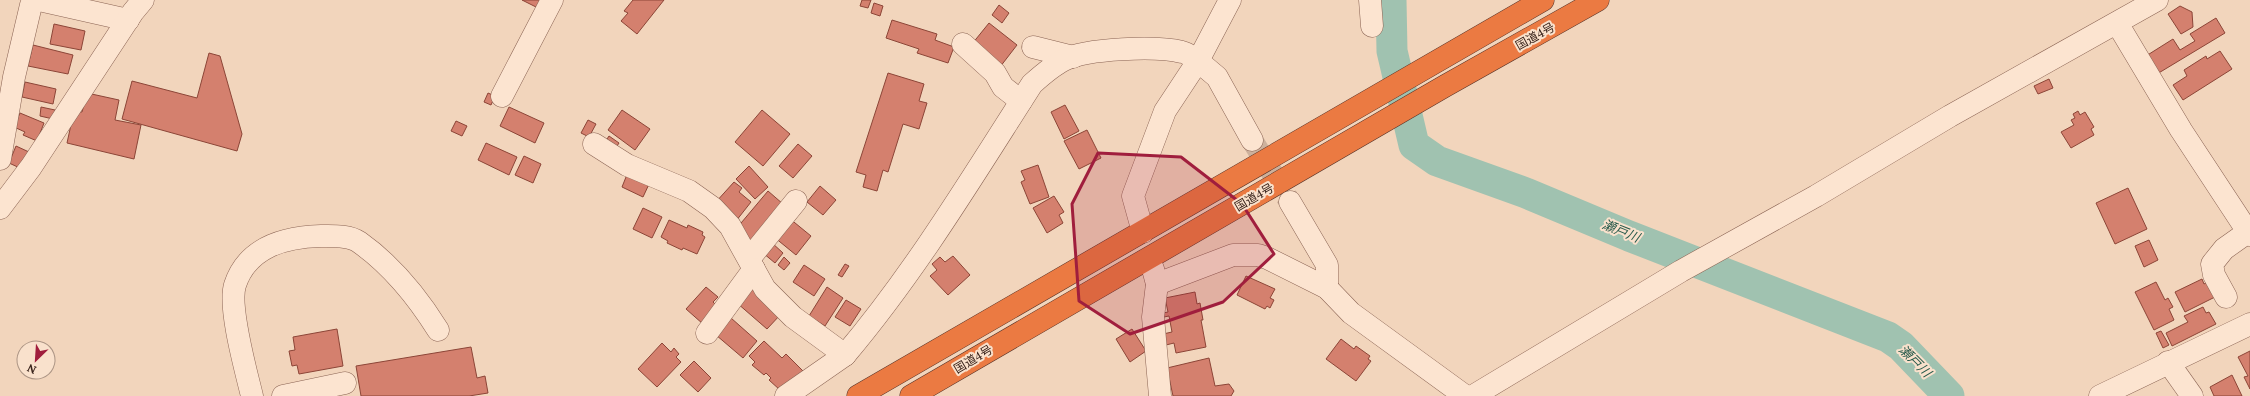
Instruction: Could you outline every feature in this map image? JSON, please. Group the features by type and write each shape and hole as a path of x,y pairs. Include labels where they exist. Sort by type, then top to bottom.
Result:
{"highway":[{"name":"国道4号","path":"858,396 1543,0"},
{"name":"国道4号","path":"911,396 1445,86 1598,0"}],"street":[{"path":"0,159 7,75 34,0"},
{"path":"39,0 128,20"},
{"path":"0,208 31,168 128,20 143,0"},
{"path":"502,96 552,0"},
{"path":"1143,232 1133,196 1165,111 1198,61 1230,0"},
{"path":"1370,0 1372,26"},
{"path":"1472,396 1681,271 1816,196 1950,116 2157,0"},
{"path":"2117,23 2181,130 2249,233 2224,249 2212,264 2214,275 2226,297"},
{"path":"963,44 995,73 1003,87 1021,101"},
{"path":"1033,47 1073,57"},
{"path":"786,396 845,355 880,312 922,254 1032,84 1046,71 1073,57 1085,53 1162,49 1184,52 1198,61 1217,77 1252,140"},
{"path":"594,144 628,165 689,191 713,208 730,226 765,289 793,317 845,355"},
{"path":"707,332 751,264 796,201"},
{"path":"1290,202 1327,265 1327,288"},
{"path":"252,396 234,311 235,286 247,263 264,248 284,239 333,236 358,241 380,260 425,309 438,330"},
{"path":"1157,284 1233,255 1248,255 1267,258 1327,288 1351,312 1465,396"},
{"path":"1149,257 1157,284 1153,317 1160,396"},
{"path":"2100,396 2168,362 2250,324"},
{"path":"2168,362 2192,396"},
{"path":"283,396 334,389"}],"highlighted area":[{"path":"1098,153 1181,157 1242,204 1274,254 1223,302 1130,334 1079,301 1072,204"}],"building":[{"path":"522,0 548,0 542,10"},
{"path":"633,0 664,0 637,34 621,21 628,13 624,11"},
{"path":"862,0 871,0 868,8 860,6"},
{"path":"874,3 883,6 880,16 871,13"},
{"path":"999,5 1009,13 1002,23 992,15"},
{"path":"2180,6 2192,12 2193,27 2181,34 2168,14"},
{"path":"2216,18 2225,33 2157,74 2146,56 2173,39 2180,50 2195,41 2190,34"},
{"path":"892,20 937,34 935,40 954,47 948,63 917,53 919,49 886,38"},
{"path":"989,23 1017,45 1000,67 972,44"},
{"path":"54,24 85,31 81,50 50,44"},
{"path":"33,45 73,55 68,74 28,66"},
{"path":"2220,51 2232,69 2183,100 2173,85 2187,76 2184,70 2206,56 2207,59"},
{"path":"209,53 220,56 242,134 237,151 122,119 132,81 197,98"},
{"path":"888,73 924,84 919,101 927,103 919,129 903,124 888,172 883,170 877,191 863,187 866,175 856,172"},
{"path":"2049,79 2053,88 2038,94 2034,86"},
{"path":"25,82 56,89 53,104 22,97"},
{"path":"87,93 119,100 115,120 141,125 134,159 67,143 74,111 82,112"},
{"path":"488,93 495,96 491,105 484,102"},
{"path":"1065,105 1079,131 1064,139 1051,112"},
{"path":"41,107 55,110 53,119 40,116"},
{"path":"509,107 544,123 535,143 500,126"},
{"path":"622,110 650,129 635,150 608,130"},
{"path":"762,110 790,134 763,166 735,142"},
{"path":"2078,111 2080,115 2085,112 2094,127 2091,129 2094,135 2071,148 2061,132 2074,125 2071,120 2075,118 2073,114"},
{"path":"20,113 44,123 37,141 23,135 25,132 14,127"},
{"path":"588,120 596,124 589,137 581,133"},
{"path":"456,121 467,126 462,136 451,131"},
{"path":"1087,130 1101,158 1079,169 1064,141"},
{"path":"609,136 619,143 615,149 605,142"},
{"path":"486,143 517,157 509,175 478,160"},
{"path":"798,144 812,156 793,178 779,166"},
{"path":"16,146 29,152 22,169 9,163"},
{"path":"524,156 541,164 533,183 515,175"},
{"path":"1038,165 1049,197 1030,204 1021,182 1025,180 1021,171"},
{"path":"749,166 768,187 755,199 736,179"},
{"path":"628,172 650,182 643,197 622,187"},
{"path":"734,182 742,188 739,192 751,202 736,221 715,203"},
{"path":"820,186 836,200 823,215 807,202"},
{"path":"2128,188 2147,229 2115,244 2096,203"},
{"path":"768,191 783,204 751,242 736,229"},
{"path":"1054,196 1064,212 1059,215 1063,223 1047,233 1033,208"},
{"path":"643,208 662,217 652,238 633,229"},
{"path":"789,218 811,236 796,255 774,237"},
{"path":"669,220 687,228 688,225 703,232 702,235 705,237 697,254 683,248 682,250 667,243 668,241 661,237"},
{"path":"2149,240 2158,260 2144,267 2135,246"},
{"path":"771,242 783,253 775,263 763,253"},
{"path":"953,256 970,275 948,295 930,276 937,270 932,264 940,257 945,262"},
{"path":"784,257 790,263 784,270 778,265"},
{"path":"845,264 849,266 842,277 838,275"},
{"path":"804,265 825,279 814,296 793,282"},
{"path":"1246,276 1275,289 1270,298 1274,300 1270,308 1267,306 1265,309 1237,295"},
{"path":"2202,279 2204,284 2211,280 2219,295 2185,312 2175,292"},
{"path":"2156,282 2165,300 2168,298 2173,307 2169,309 2174,320 2154,330 2135,292"},
{"path":"706,287 718,297 713,302 718,307 703,324 686,309"},
{"path":"827,287 843,298 825,326 809,316"},
{"path":"751,288 781,314 767,329 737,303"},
{"path":"1195,292 1197,304 1200,303 1203,320 1201,320 1206,347 1176,353 1174,343 1166,345 1163,334 1172,332 1169,316 1164,317 1163,313 1168,312 1165,298"},
{"path":"846,300 861,309 850,326 835,317"},
{"path":"2203,307 2206,313 2209,312 2216,324 2172,346 2166,333 2188,322 2184,316"},
{"path":"731,318 757,341 743,358 716,335"},
{"path":"337,329 343,366 299,374 297,365 292,366 289,351 295,350 293,337"},
{"path":"1132,329 1146,351 1130,362 1116,339"},
{"path":"2161,331 2169,345 2163,348 2156,333"},
{"path":"1341,339 1354,349 1356,346 1370,356 1368,359 1371,361 1356,381 1326,359"},
{"path":"764,341 782,358 786,354 804,372 780,390 769,380 771,378 766,373 764,375 752,365 755,362 749,356"},
{"path":"662,343 671,352 674,348 679,354 676,357 681,362 657,387 638,369"},
{"path":"471,347 477,378 485,376 488,393 469,396 361,396 356,366"},
{"path":"2250,351 2250,389 2244,377 2248,376 2238,357"},
{"path":"1209,358 1215,386 1229,384 1234,391 1231,396 1173,396 1167,368"},
{"path":"694,361 711,378 698,392 680,375"},
{"path":"2232,375 2242,396 2214,396 2210,387"}],"waterway":[{"name":"瀬戸川","path":"1391,0 1392,51 1414,145 1437,161 1526,193 1629,236 1888,337 1901,346 1949,396"}],"tunnel":[{"path":"1252,140 1288,199"}]}
